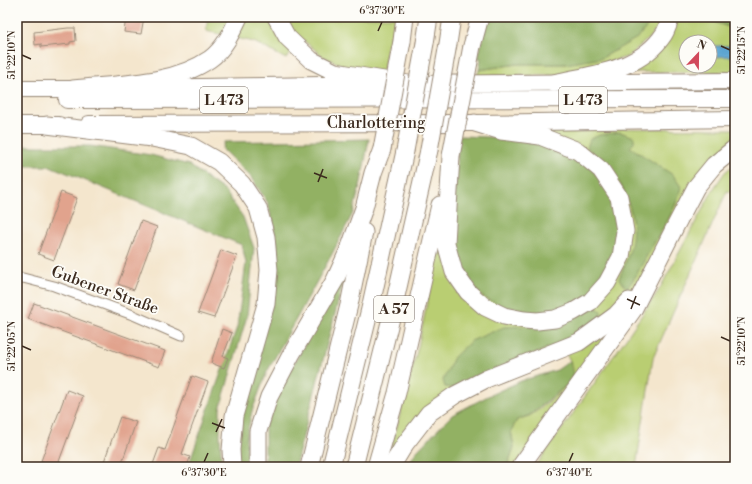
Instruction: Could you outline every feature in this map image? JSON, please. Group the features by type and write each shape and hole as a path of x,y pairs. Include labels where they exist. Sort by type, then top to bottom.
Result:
{"highway":[{"path":"73,89 149,81 183,74 210,59 227,40 239,17"},
{"path":"276,17 287,38 311,60 335,72 408,84"},
{"path":"309,467 349,305 382,150 406,17"},
{"name":"A 57","path":"331,467 370,310 405,152 429,17"},
{"name":"A 57","path":"354,467 392,314 429,150 452,17"},
{"path":"376,467 397,392 451,156 476,17"},
{"path":"472,46 480,17"},
{"path":"554,83 612,71 634,62 654,46 664,34 671,17"},
{"path":"17,89 735,81"},
{"name":"Charlottering","path":"17,100 735,99"},
{"name":"Charlottering","path":"17,125 735,120"},
{"path":"451,156 446,243 454,272 468,292 485,306 504,316 524,320 537,321 555,319 573,312 590,302 608,283 620,257 625,231 618,197 601,170 578,151 540,136 501,131 475,123"},
{"path":"47,125 152,138 191,146 219,162 242,184 258,208 266,237 269,270 266,304 234,416 231,450 232,467"},
{"path":"520,467 633,310 696,187 714,165 735,148"},
{"path":"258,467 258,431 269,397 334,280 350,247 364,208 373,173 382,150"},
{"path":"391,467 405,444 429,413 455,395 486,379 579,342 616,315 647,283"}],"street":[{"name":"Gubener Straße","path":"17,280 24,278 54,286 133,315 181,336"}],"green space":[{"path":"208,17 396,17 391,45 387,45 383,72 347,67 324,57 303,40 286,59 254,42 206,31"},
{"path":"488,17 651,17 646,28 637,38 602,58 566,64 517,64 479,70 481,58 478,58"},
{"path":"651,17 661,17 657,28 648,39 627,57 563,75 477,76 479,70 517,64 566,64 646,28"},
{"path":"675,17 699,17 735,29 735,72 718,72 718,34 678,34 678,72 633,72 631,70"},
{"path":"699,17 735,17 735,29"},
{"path":"536,128 735,129 735,144 728,148 638,297 514,467 507,467 514,447 511,431 517,420 529,416 547,403 566,385 573,375 573,368 562,346 495,372 390,452 418,347 439,245"},
{"path":"620,132 634,137 634,143 630,147 673,175 681,187 669,219 637,274 627,288 619,279 629,254 632,239 633,228 630,207 622,187 610,169 587,148 590,139 600,135"},
{"path":"459,136 517,138 558,147 589,166 610,193 619,223 614,260 588,297 549,314 511,311 483,297 470,284 458,265 451,237"},
{"path":"369,139 361,182 353,213 267,372 252,411 246,439 248,467 237,467 236,455 244,401 276,289 277,243 268,203 250,176 222,149 224,142"},
{"path":"17,146 90,146 151,155 189,165 225,191 243,217 254,248 247,316 220,409 222,467 188,467 237,327 246,263 242,245 50,166 17,166"},
{"path":"735,164 735,193 727,191 653,358 636,467 535,467 659,290 714,188 725,172"},
{"path":"348,264 295,467 265,467 265,417"},
{"path":"594,306 601,311 601,319 592,326 555,345 454,388 445,387 443,380 454,357 471,341 504,327 531,326"},
{"path":"570,361 573,374 568,384 530,415 517,420 511,431 514,447 507,467 406,467 416,452 452,415 521,381 557,370"}],"water":[{"path":"718,46 735,46 735,56 718,57"}],"building":[{"path":"126,17 144,17 141,34 124,32"},
{"path":"75,28 76,41 70,42 70,44 41,47 41,44 35,45 34,32"},
{"path":"61,192 77,198 54,260 38,254"},
{"path":"141,221 157,227 134,290 118,284"},
{"path":"221,250 237,256 214,318 198,313"},
{"path":"34,303 165,351 159,367 28,319"},
{"path":"222,329 232,333 223,356 228,358 224,368 211,363"},
{"path":"192,376 208,382 182,454 190,457 187,467 152,467 159,448 165,450"},
{"path":"67,390 83,396 57,467 41,461"},
{"path":"120,417 136,422 125,454 120,467 102,467"}]}
